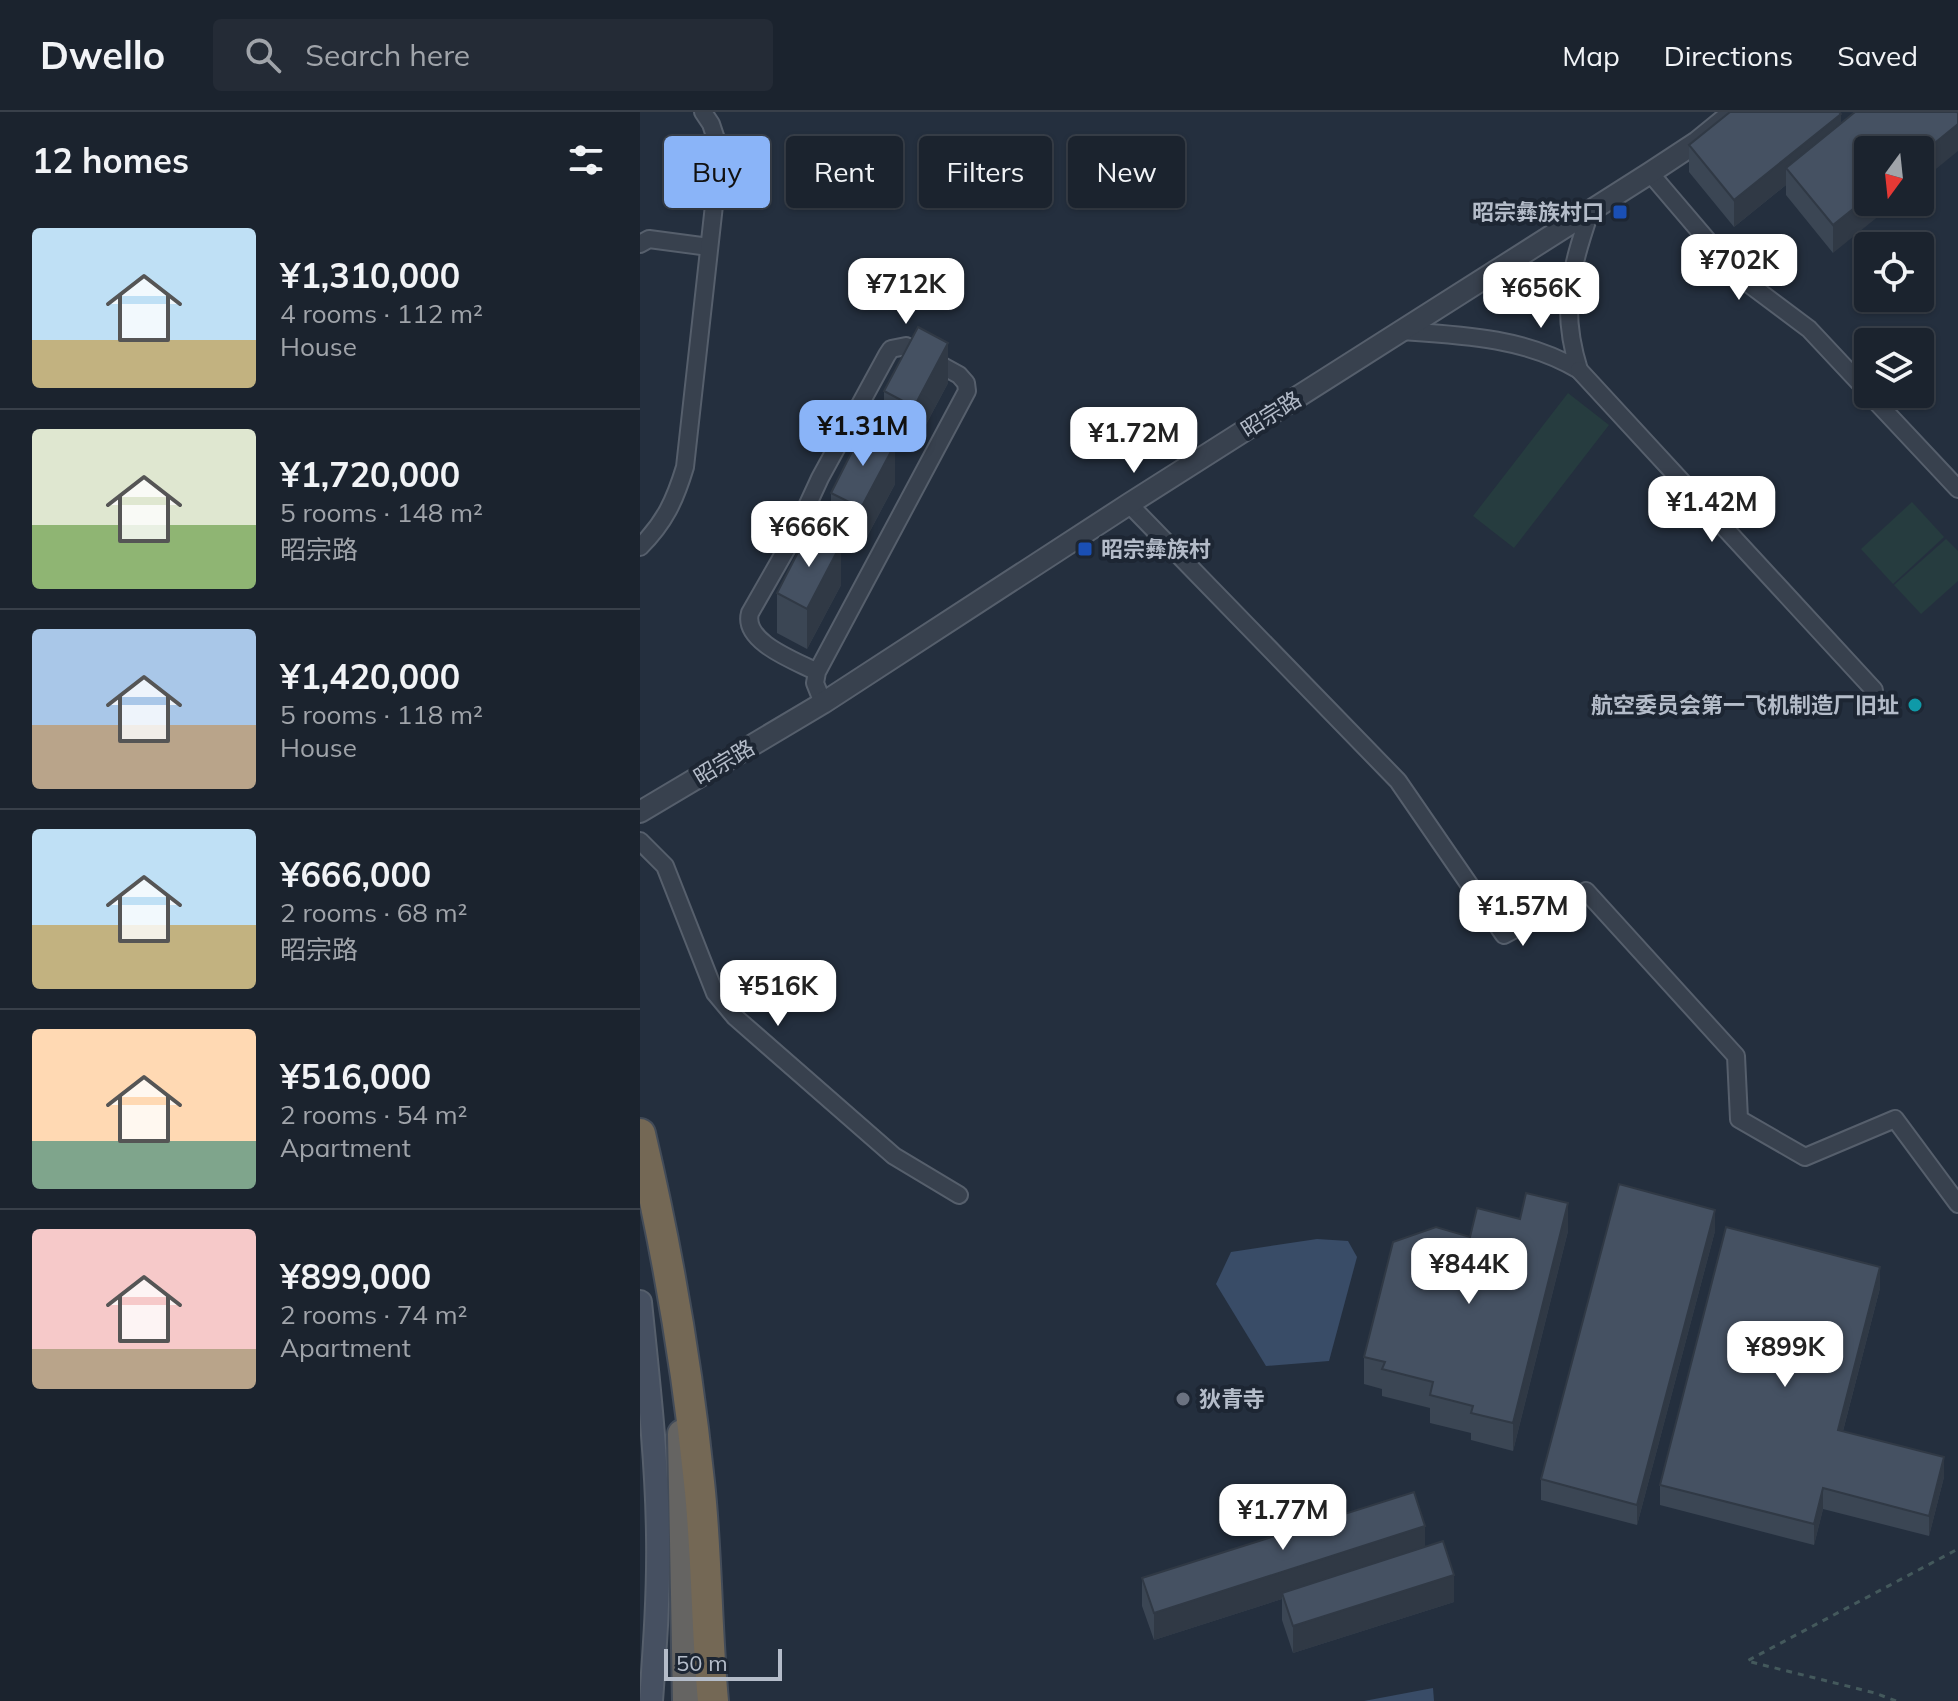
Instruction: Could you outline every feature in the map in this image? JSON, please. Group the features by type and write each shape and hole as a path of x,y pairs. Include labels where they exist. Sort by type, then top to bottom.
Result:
{"highway":[{"path":"640,1134 668,1257 700,1486 713,1701"},
{"path":"680,1331 687,1701"}],"main road":[{"path":"640,1302 654,1442 658,1533 658,1605 651,1701"}],"street":[{"path":"640,547 659,529 676,497 685,467 720,151 711,124 703,112"},
{"name":"昭宗路","path":"640,812 823,703 1129,504 1590,212 1734,112"},
{"path":"1650,173 1737,275 1809,329 1854,377"},
{"path":"1579,370 1570,342 1569,287 1590,212"},
{"path":"640,244 649,239 709,247"},
{"path":"1402,331 1472,336 1526,346 1555,356 1579,370 1874,690"},
{"path":"817,672 765,645 754,634 748,619 887,355 891,349 906,346 959,375 966,383 967,391 817,672 815,683 823,703"},
{"path":"1883,408 1958,489"},
{"path":"1129,504 1398,781 1504,935 1586,891 1736,1056 1739,1119 1805,1157 1895,1119 1958,1204"},
{"path":"640,841 665,866 715,993 735,1017 894,1156 959,1195"}],"path":[{"path":"1896,1701 1747,1661 1958,1549"}],"green space":[{"path":"1568,393 1609,425 1514,548 1473,516"},
{"path":"1912,502 1944,537 1893,584 1861,549"},
{"path":"1946,539 1958,551 1958,581 1921,614 1894,585"}],"water":[{"path":"1317,1239 1348,1241 1357,1257 1329,1361 1266,1366 1216,1284 1231,1252"},
{"path":"1433,1688 1434,1701 1364,1701"}],"building":[{"path":"1730,112 1841,114 1734,200 1689,145"},
{"path":"1855,112 1958,113 1958,124 1934,144 1934,136 1854,136 1854,208 1833,225 1786,168"},
{"path":"918,327 948,343 914,407 884,391"},
{"path":"864,428 895,444 861,508 831,493"},
{"path":"810,529 841,544 807,609 777,593"},
{"path":"1619,1184 1715,1210 1637,1505 1541,1479"},
{"path":"1526,1193 1568,1203 1513,1423 1471,1413 1473,1406 1430,1395 1433,1382 1382,1369 1385,1362 1364,1357 1393,1242 1436,1227 1470,1237 1477,1208 1520,1219"},
{"path":"1726,1227 1880,1267 1838,1430 1944,1457 1929,1516 1823,1488 1814,1524 1660,1485"},
{"path":"1414,1492 1425,1526 1154,1613 1142,1578"},
{"path":"1443,1541 1454,1575 1293,1626 1282,1593"}],"place":[{"name":"昭宗彝族村口","path":"1620,212"},
{"name":"昭宗彝族村","path":"1085,549"},
{"name":"航空委员会第一飞机制造厂旧址","path":"1915,705"},
{"name":"狄青寺","path":"1183,1399"}]}
